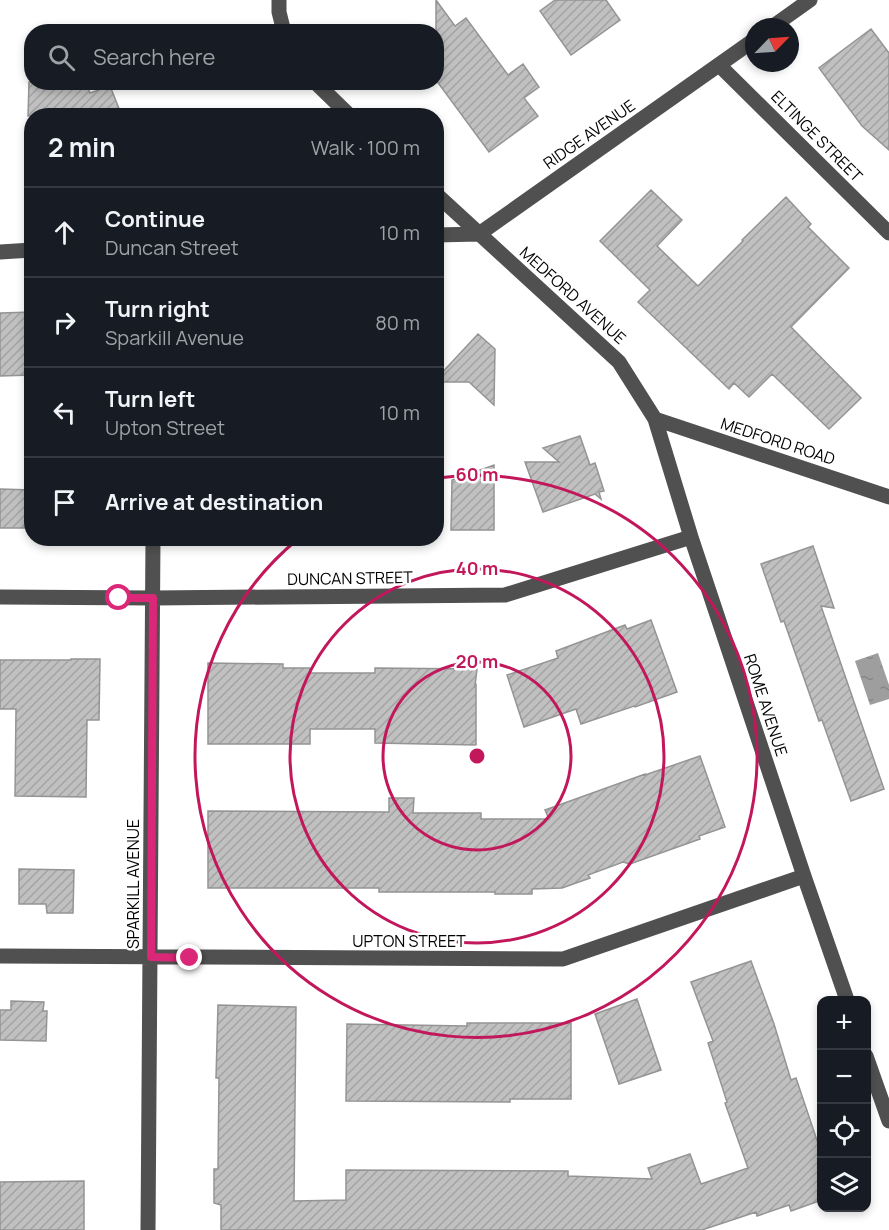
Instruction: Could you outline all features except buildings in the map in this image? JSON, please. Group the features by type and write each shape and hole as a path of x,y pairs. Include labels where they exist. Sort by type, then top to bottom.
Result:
{"street":[{"path":"279,0 282,24"},
{"path":"785,18 810,0"},
{"name":"RIDGE AVENUE","path":"479,234 745,46"},
{"name":"ELTINGE STREET","path":"719,65 889,233"},
{"path":"323,90 342,108"},
{"path":"444,201 479,234"},
{"path":"444,235 479,234"},
{"name":"MEDFORD AVENUE","path":"479,234 620,362 655,419"},
{"path":"0,252 24,250"},
{"name":"MEDFORD ROAD","path":"655,419 889,496"},
{"name":"ROME AVENUE","path":"655,419 691,537 846,996"},
{"name":"DUNCAN STREET","path":"0,597 505,595 691,537"},
{"name":"SPARKILL AVENUE","path":"148,1230 153,546"},
{"name":"UPTON STREET","path":"0,956 563,959 804,876"},
{"path":"871,1068 889,1121"}],"water":[{"path":"878,653 889,685 889,699 870,705 855,661"}],"route":[{"path":"119,598 153,598 151,957 190,958"}]}
